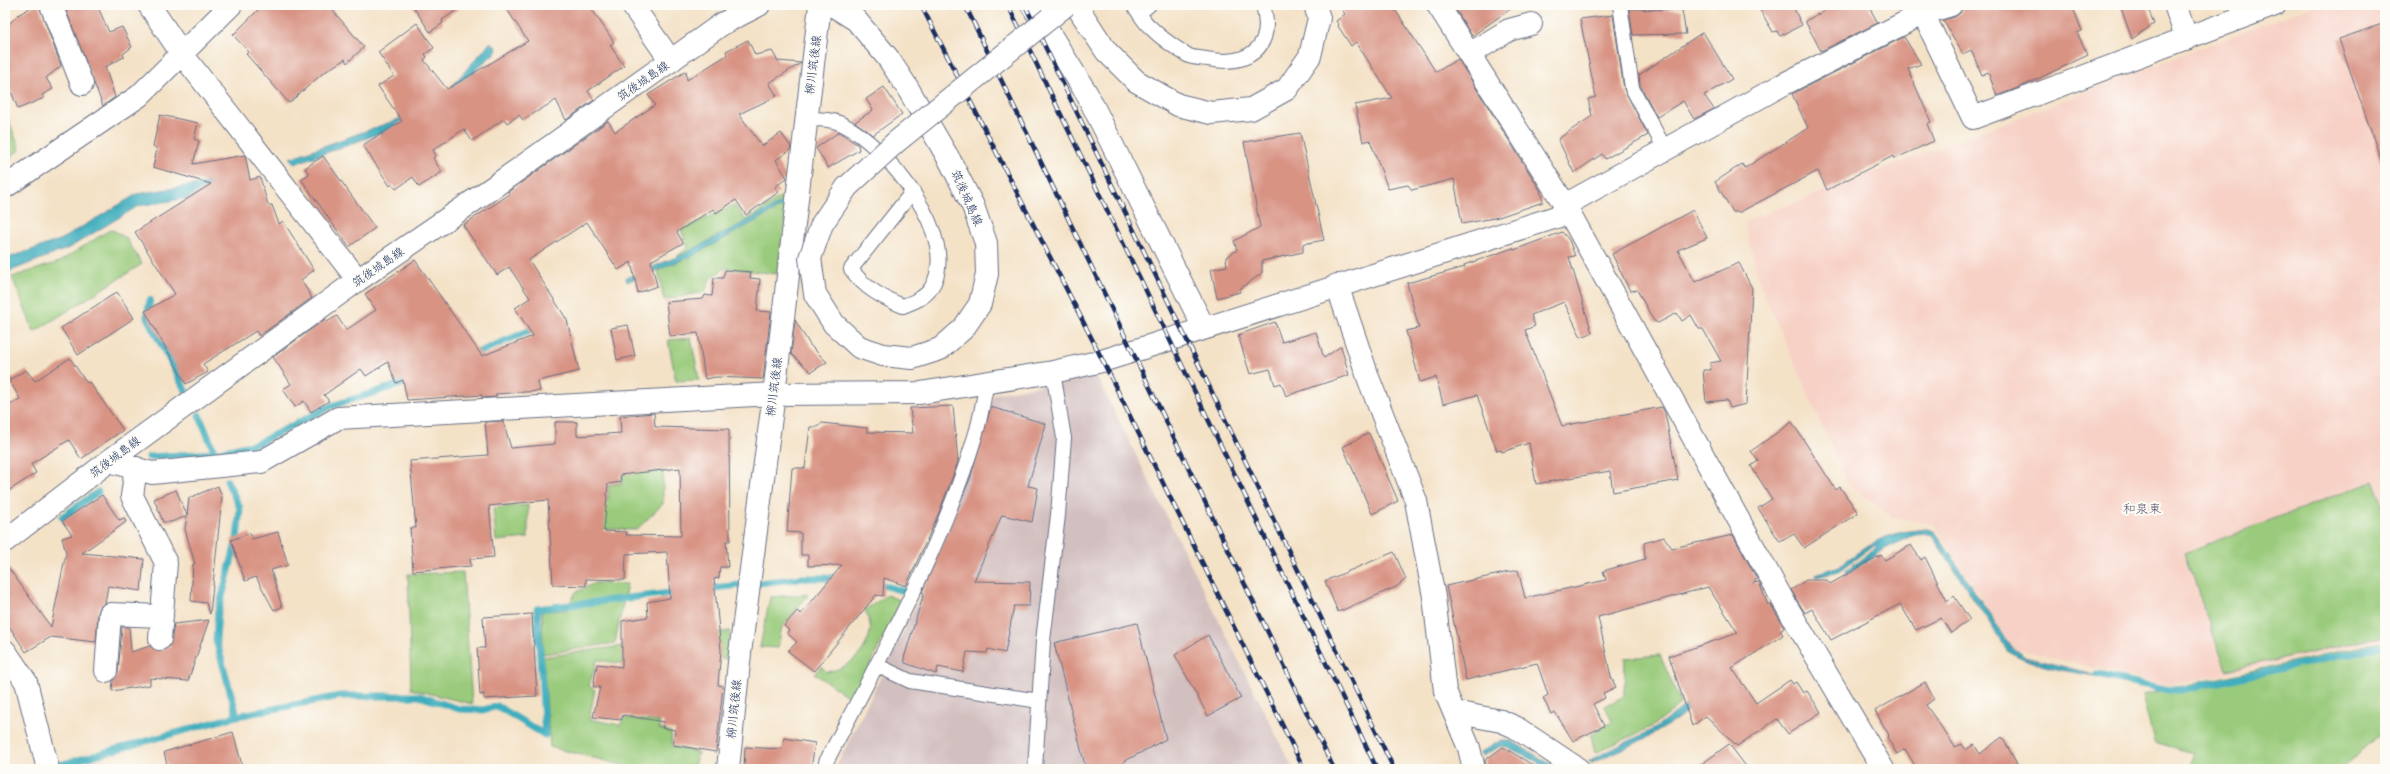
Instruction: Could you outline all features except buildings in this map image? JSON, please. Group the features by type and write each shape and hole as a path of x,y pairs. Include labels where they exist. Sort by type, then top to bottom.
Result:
{"street":[{"path":"51,5 82,84"},
{"path":"149,5 182,54 358,280"},
{"path":"5,187 139,96 231,5"},
{"path":"632,5 671,61"},
{"name":"筑後城島線","path":"7,537 358,280 722,24 759,5"},
{"name":"柳川筑後線","path":"728,769 740,653 774,394 820,5"},
{"name":"筑後城島線","path":"832,5 856,20 888,58 907,87 950,161 973,206 986,243 987,274 980,304 963,329 940,349 912,358 883,355 859,347 834,324 815,294 810,258 822,224 847,187 891,147 1066,5"},
{"path":"1032,5 1087,94 1204,328"},
{"path":"1076,5 1106,51 1136,81 1178,105 1211,113 1251,109 1287,89 1310,56 1319,18 1315,5"},
{"path":"1438,5 1471,53 1567,209 1784,602 1884,769"},
{"path":"109,461 152,473 261,462 338,418 774,394 920,393 1053,372 1102,361 1567,209 1665,149 1920,9 1951,5"},
{"path":"2175,5 2187,39"},
{"path":"1920,9 1973,118 2275,5"},
{"path":"1471,53 1509,30 1531,24"},
{"path":"1337,285 1369,380 1416,501 1434,597 1445,691 1474,769"},
{"path":"136,468 132,496 166,563 160,639"},
{"path":"106,671 110,614 162,616"},
{"path":"5,652 26,682 48,769"},
{"path":"1454,712 1501,721 1515,727 1578,769"}],"lane":[{"path":"1140,8 1150,27 1190,56 1223,62 1244,57 1257,49 1266,36 1268,22 1263,5"},
{"path":"1620,5 1632,88 1665,149"},
{"path":"806,119 829,120 843,124 862,137 899,171 919,200 934,235 938,257 938,273 931,289 920,299 903,306 876,293 857,278 850,269 913,192"},
{"path":"1035,769 1043,641 1058,515 1064,438 1053,372"},
{"path":"826,769 826,762 918,579 954,496 976,433 987,383"},
{"path":"876,665 910,681 1039,701"}],"shaded area":[{"path":"2314,5 2385,5 2385,639 2170,685 2014,649 1934,524 1893,518 1847,482 1760,284 1744,222"},
{"path":"1095,373 1293,769 835,769 925,588 994,394 1054,383"}],"green space":[{"path":"5,110 20,150 5,160"},
{"path":"790,191 777,274 725,268 710,279 705,292 664,300 658,271 688,248 681,230 734,205 746,220"},
{"path":"111,229 126,238 142,264 34,332 12,277 59,262"},
{"path":"691,338 699,380 676,381 668,340"},
{"path":"644,458 647,473 663,471 663,504 636,530 575,528 576,506 608,500 609,485 622,483 622,476"},
{"path":"2373,481 2385,511 2385,636 2226,670 2184,553"},
{"path":"528,505 528,538 496,541 493,508"},
{"path":"463,572 472,704 411,689 408,574"},
{"path":"595,583 627,584 615,643 543,654 542,611 566,610 576,592"},
{"path":"809,594 782,627 778,648 760,647 770,597"},
{"path":"887,595 901,601 853,700 815,674 821,666 826,672 841,668 860,654 868,640 870,630 869,621 865,610"},
{"path":"730,631 728,659 659,653 633,665 597,660 589,686 595,690 589,719 620,725 624,718 660,722 659,729 671,732 672,746 699,753 692,769 638,769 550,747 543,657"},
{"path":"2385,641 2385,729 2341,769 2190,769 2193,753 2154,742 2142,695"},
{"path":"1660,655 1681,704 1653,726 1595,753 1591,735 1612,722 1605,706 1624,696 1625,658"}],"water":[{"path":"491,42 497,48 496,52 465,80 437,113 294,164 290,158 433,107"},
{"path":"212,182 213,194 138,206 69,248 5,273 5,259 60,240 137,194"},
{"path":"783,202 785,205 692,256 627,282 626,278 684,254"},
{"path":"1926,529 1934,530 2012,648 2025,657 2117,680 2047,667 2034,663 2008,651 1931,534 1913,535 1885,549 1851,572 1829,612 1825,611 1847,570 1877,547 1874,545 1838,572 1816,577 1815,574 1839,566 1867,546 1883,538 1902,532"},
{"path":"1686,705 1690,708 1656,733 1592,763 1588,761 1656,728"},
{"path":"1511,741 1559,769 1552,769 1508,747 1501,746 1482,756 1480,753 1495,743"}],"waterway":[{"path":"150,300 147,317 185,390"},
{"path":"470,356 538,327"},
{"path":"149,457 215,453 256,444 331,406 411,381"},
{"path":"199,415 215,453"},
{"path":"227,481 240,508 237,539 218,612 216,640 237,716"},
{"path":"62,517 98,492"},
{"path":"705,589 803,578 840,578"},
{"path":"876,583 906,592"},
{"path":"56,766 237,716 340,696 419,696 459,709 483,710 497,706 545,735 537,609 679,592"},
{"path":"2098,675 2169,690 2181,690 2385,646"}],"railway":[{"path":"921,5 1093,341 1304,769"},
{"path":"965,5 1334,769"},
{"path":"1008,5 1377,769"},
{"path":"1025,5 1394,769"}],"district":[{"name":"和泉東","path":"2142,508"}]}
